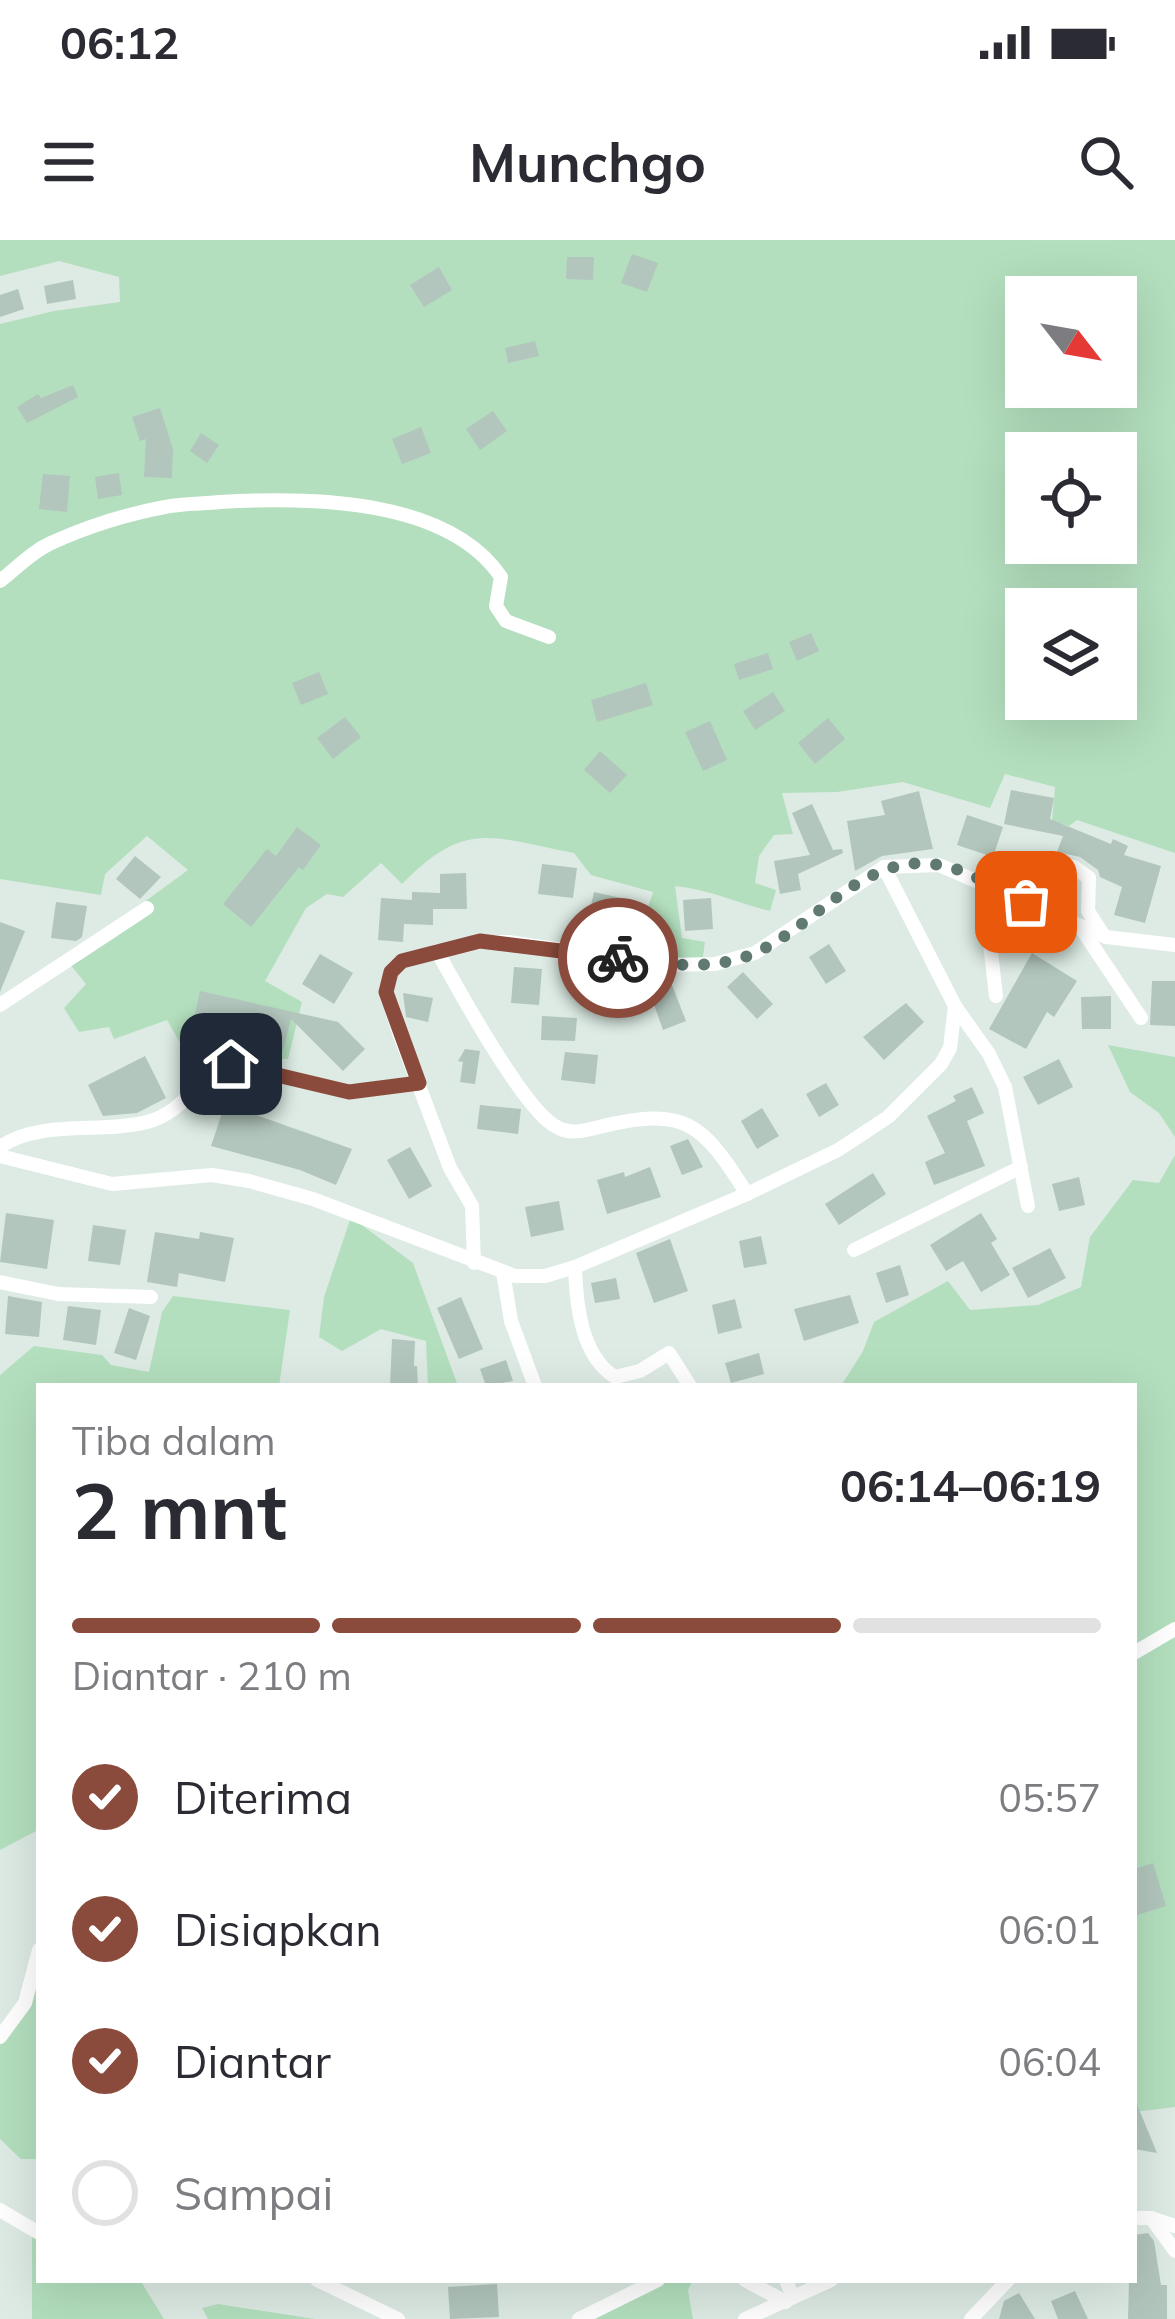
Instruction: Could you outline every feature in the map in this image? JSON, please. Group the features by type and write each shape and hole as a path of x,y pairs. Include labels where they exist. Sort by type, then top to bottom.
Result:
{"street":[{"path":"0,581 46,545 168,506 276,499 359,504 399,513 490,560 502,578 496,606 506,621 548,637"},
{"path":"1026,902 1042,868 1052,862 1074,867 1089,878 1090,919 1106,938"},
{"path":"473,1263 472,1206 450,1168 386,992 391,972 402,961 480,941 665,964 715,964 755,953 884,867 939,865 1106,938 1175,945"},
{"path":"884,867 955,1006 989,1054 1005,1087 1028,1206"},
{"path":"983,882 996,996"},
{"path":"0,1005 146,908"},
{"path":"1082,928 1141,1018"},
{"path":"437,951 473,1016 540,1114 557,1128 578,1132 627,1120 681,1120 698,1129 747,1194"},
{"path":"0,1156 112,1184 212,1175 249,1180 313,1199 473,1263 531,1278 575,1267 838,1150 920,1089 950,1048 955,1006"},
{"path":"0,1147 36,1132 119,1128 151,1121 172,1112 217,1069 231,1064 349,1092 419,1083"},
{"path":"854,1250 1021,1167"},
{"path":"575,1267 586,1341 600,1367 616,1377 631,1375 669,1352 688,1383"},
{"path":"503,1272 511,1321 534,1383"},
{"path":"0,1282 58,1294 151,1297"},
{"path":"1137,1651 1175,1629"},
{"path":"0,2037 32,2007 36,1974"},
{"path":"0,2210 36,2231"},
{"path":"1137,2218 1175,2226"},
{"path":"1151,2218 1175,2251"},
{"path":"323,2283 398,2319"},
{"path":"579,2319 652,2283"},
{"path":"749,2283 783,2306"},
{"path":"745,2319 783,2306 825,2283"},
{"path":"971,2319 1005,2283"}],"green space":[{"path":"0,240 1175,240 1175,853 1077,820 1069,826 1052,821 1055,787 1005,774 990,808 903,782 837,792 782,793 793,834 774,835 759,856 755,883 776,890 770,911 675,886 682,938 705,942 702,963 673,956 644,958 635,946 653,892 591,875 574,853 501,839 463,841 424,863 402,884 381,863 343,897 327,894 306,908 265,981 302,1002 288,1059 187,1055 167,1020 114,1039 109,1027 79,1032 64,1008 86,984 69,963 188,870 147,836 105,874 101,895 0,879 0,324 120,302 119,277 59,261 0,276"},
{"path":"1108,1045 1175,1057 1175,1137 1159,1113 1130,1092"},
{"path":"1175,1155 1175,2107 1137,2112 1137,1383 843,1383 874,1322 948,1281 970,1310 1038,1305 1081,1287 1090,1237 1133,1180 1159,1183"},
{"path":"351,1217 413,1263 457,1383 428,1383 426,1341 381,1329 342,1351 319,1337 324,1297"},
{"path":"173,1296 290,1310 279,1383 36,1383 36,1831 0,1850 0,1375 34,1346 102,1355 111,1365 149,1372 162,1312"},
{"path":"36,1978 36,2159 21,2159 0,2139 0,2031"},
{"path":"36,2234 36,2283 142,2283 164,2319 32,2319 32,2236"},
{"path":"650,2283 692,2283 688,2290 693,2319 589,2319"},
{"path":"218,2304 315,2319 208,2319 202,2308"}],"building":[{"path":"632,254 658,263 647,292 621,283"},
{"path":"567,257 594,257 593,280 566,279"},
{"path":"439,267 452,290 424,307 410,285"},
{"path":"73,280 76,299 47,304 44,286"},
{"path":"18,289 24,309 0,317 0,295"},
{"path":"535,341 539,356 508,363 505,348"},
{"path":"73,385 78,397 27,423 17,407 38,394 41,398"},
{"path":"160,408 173,449 172,478 144,477 146,439 140,441 132,417"},
{"path":"493,411 507,431 480,450 466,429"},
{"path":"421,427 431,453 402,464 392,439"},
{"path":"201,433 219,445 207,463 190,451"},
{"path":"119,473 122,495 98,499 95,477"},
{"path":"43,474 70,476 67,512 39,509"},
{"path":"811,633 819,651 797,661 789,642"},
{"path":"768,653 773,669 739,680 734,664"},
{"path":"319,672 328,694 301,705 292,683"},
{"path":"646,683 653,705 597,722 591,700"},
{"path":"773,692 785,711 755,730 743,711"},
{"path":"345,717 361,737 333,759 317,738"},
{"path":"828,718 845,739 815,764 798,743"},
{"path":"710,721 727,760 703,771 685,732"},
{"path":"600,751 627,775 610,793 584,770"},
{"path":"1011,790 1054,798 1050,819 1111,844 1113,839 1128,846 1124,855 1161,866 1145,923 1114,915 1122,887 1100,877 1080,857 1057,852 1063,836 1004,824"},
{"path":"919,791 933,849 882,856 855,871 847,821 885,815 881,801"},
{"path":"812,804 833,850 843,853 798,874 801,890 780,894 774,861 810,855 792,813"},
{"path":"967,815 1003,827 993,857 957,845"},
{"path":"297,827 321,845 251,927 223,904 267,849 276,856"},
{"path":"135,856 161,877 140,899 116,879"},
{"path":"542,864 577,868 573,898 538,894"},
{"path":"466,873 467,909 433,909 433,925 404,924 403,942 378,940 381,898 412,900 412,892 440,893 440,874"},
{"path":"594,892 635,901 628,931 587,923"},
{"path":"711,898 713,929 685,931 683,900"},
{"path":"56,902 87,906 82,937 76,941 51,938"},
{"path":"0,922 25,931 0,992"},
{"path":"829,944 846,971 826,984 809,957"},
{"path":"1032,953 1077,981 1054,1017 1047,1012 1026,1049 989,1029"},
{"path":"320,954 353,973 334,1004 302,984"},
{"path":"514,967 542,969 539,1005 511,1003"},
{"path":"743,972 773,1004 757,1019 727,987"},
{"path":"1152,981 1175,981 1175,1026 1150,1025"},
{"path":"672,985 686,1021 663,1030 650,993"},
{"path":"200,991 338,1022 365,1049 343,1071 291,1019 283,1050 191,1033"},
{"path":"403,993 433,998 428,1022 406,1017"},
{"path":"1111,996 1111,1029 1082,1029 1081,997"},
{"path":"906,1003 924,1022 884,1060 863,1037"},
{"path":"542,1016 577,1018 575,1041 541,1040"},
{"path":"465,1049 480,1051 475,1084 460,1082 463,1062 458,1061"},
{"path":"565,1052 598,1055 595,1084 561,1080"},
{"path":"145,1056 166,1098 137,1113 103,1116 88,1085"},
{"path":"1059,1059 1073,1087 1038,1105 1023,1077"},
{"path":"826,1083 839,1105 819,1117 806,1094"},
{"path":"972,1087 984,1113 967,1121 985,1166 934,1185 925,1162 945,1153 927,1116"},
{"path":"225,1104 352,1149 336,1185 211,1146"},
{"path":"480,1105 521,1109 518,1134 477,1129"},
{"path":"762,1108 779,1136 757,1149 741,1121"},
{"path":"688,1139 703,1167 682,1175 670,1146"},
{"path":"410,1147 432,1186 409,1199 387,1160"},
{"path":"650,1167 661,1197 607,1214 597,1180 624,1172 625,1177"},
{"path":"873,1173 886,1194 839,1225 825,1204"},
{"path":"1079,1177 1085,1205 1059,1211 1052,1184"},
{"path":"559,1201 564,1230 531,1237 525,1207"},
{"path":"6,1213 54,1220 47,1269 0,1262"},
{"path":"981,1213 997,1239 991,1243 1010,1275 981,1292 963,1261 946,1271 930,1245"},
{"path":"93,1225 126,1230 120,1265 88,1261"},
{"path":"155,1232 199,1239 200,1232 234,1238 225,1282 179,1273 177,1287 147,1282"},
{"path":"761,1236 767,1264 744,1268 739,1241"},
{"path":"670,1239 688,1291 654,1303 636,1253"},
{"path":"1050,1248 1066,1278 1028,1298 1012,1268"},
{"path":"900,1265 909,1295 886,1303 876,1273"},
{"path":"616,1278 620,1299 595,1303 591,1283"},
{"path":"850,1295 859,1323 804,1341 794,1309"},
{"path":"8,1296 42,1302 39,1337 5,1334"},
{"path":"461,1297 483,1349 459,1359 437,1308"},
{"path":"735,1299 742,1328 718,1334 712,1305"},
{"path":"68,1306 101,1310 96,1345 63,1340"},
{"path":"129,1308 150,1316 136,1360 114,1353"},
{"path":"392,1339 415,1341 418,1383 390,1383"},
{"path":"759,1353 764,1374 731,1383 725,1363"},
{"path":"506,1360 513,1381 485,1383 480,1369"},
{"path":"1153,1863 1166,1906 1137,1915 1137,1868"},
{"path":"1137,2104 1157,2153 1137,2150"},
{"path":"1148,2233 1154,2241 1161,2285 1167,2285 1167,2319 1128,2319 1129,2283 1137,2283 1137,2235"},
{"path":"497,2284 499,2317 450,2319 448,2287"},
{"path":"1075,2291 1088,2319 1058,2319 1051,2301"},
{"path":"1019,2293 1035,2319 999,2319 1004,2301"}],"way so far":[{"path":"618,958 715,964 755,953 884,867 925,863 956,869 1026,902"}],"route":[{"path":"231,1064 329,1090 419,1083 386,992 391,972 402,961 480,941 618,958"}]}
